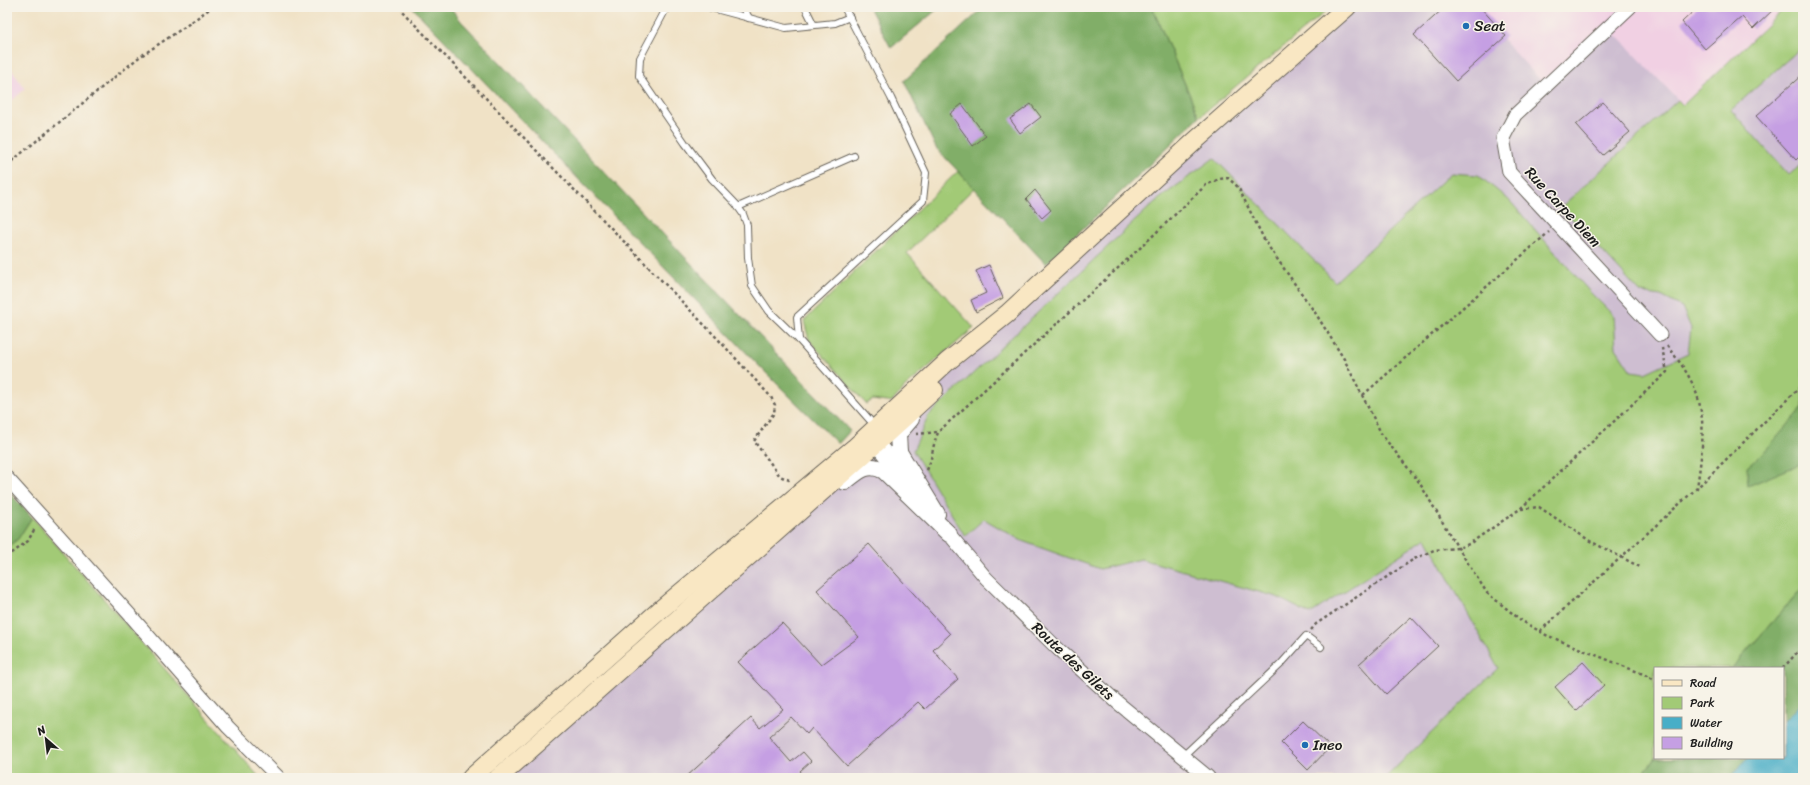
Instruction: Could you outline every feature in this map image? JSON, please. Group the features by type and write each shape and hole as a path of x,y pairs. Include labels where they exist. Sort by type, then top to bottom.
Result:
{"main road":[{"path":"498,778 791,518 876,435 947,362 1007,314 1195,141 1347,7"},
{"path":"471,778 660,610 854,448 876,435 936,387 960,365 1007,314"}],"street":[{"name":"Rue Carpe Diem","path":"1630,7 1515,115 1503,138 1509,172 1660,335"},
{"name":"Route des Gilets","path":"936,387 898,434 899,452 950,534"},
{"name":"Route des Gilets","path":"876,435 950,534 986,578 1057,648 1118,703 1208,776"},
{"name":"Route des Gilets","path":"791,518 818,505 861,469 877,467 884,471 950,534"},
{"path":"7,478 125,609 228,727 279,778"}],"lane":[{"path":"667,7 640,58 639,76 689,149 712,179 743,214 747,225 748,258 752,286 769,311 799,340 876,435"},
{"path":"708,7 786,28 835,23 850,18"},
{"path":"743,7 748,18"},
{"path":"805,7 814,25"},
{"path":"799,340 797,317 923,201 926,173 891,98 844,7"},
{"path":"738,207 854,156"},
{"path":"1184,755 1280,666 1306,636 1321,648"}],"path":[{"path":"7,165 138,58 212,7"},
{"path":"398,7 717,338 771,397 775,405 774,413 754,441 780,476 789,480 796,477"},
{"path":"903,428 912,434 938,432 1140,248 1206,185 1219,178 1228,178 1238,187 1266,244 1316,314 1363,395 1382,435 1419,482 1458,548 1487,592 1522,621 1540,631 1654,680"},
{"path":"1363,395 1558,225"},
{"path":"1660,335 1691,379 1702,413 1703,445 1697,488"},
{"path":"1306,636 1316,624 1414,559 1434,550 1458,548 1469,544 1520,509 1667,372 1660,335"},
{"path":"1540,631 1622,558 1697,488 1803,384"},
{"path":"1520,509 1539,508 1590,541 1640,567"},
{"path":"1784,667 1803,646"}],"shaded area":[{"path":"1350,7 1473,7 1544,84 1609,27 1683,105 1786,7 1803,7 1803,701 1784,721 1784,667 1654,667 1654,759 1747,759 1729,778 499,778 936,387"},
{"path":"1473,7 1786,7 1683,105 1544,85"},
{"path":"7,63 25,89 7,105"}],"green space":[{"path":"412,7 450,7 461,21 850,431 838,444 764,371"},
{"path":"869,7 940,7 891,48"},
{"path":"984,7 1152,7 1199,117 1046,264 936,148 904,81"},
{"path":"1152,7 1331,7 1199,117"},
{"path":"1786,7 1803,7 1803,46 1731,110 1789,175 1803,163 1803,587 1733,667 1654,667 1654,759 1640,778 1385,778 1498,668 1426,538 1310,614 1277,597 1141,559 1100,569 1022,541 984,519 965,536 913,451 928,416 1155,202 1214,158 1335,282 1451,173 1478,175 1509,200 1589,291 1614,316 1616,348 1631,371 1645,373 1688,353 1691,328 1682,307 1661,296 1641,293 1561,207 1678,100 1683,105"},
{"path":"958,171 974,188 907,253 974,328 905,387 893,401 886,402 873,400 866,404 809,340 804,321"},
{"path":"1803,408 1803,463 1748,486 1747,467 1763,453"},
{"path":"7,490 32,517 18,539 7,547"},
{"path":"32,517 260,778 7,778 7,547 18,539"},
{"path":"1803,587 1803,701 1784,721 1784,667 1733,667"},
{"path":"1654,759 1747,759 1729,778 1640,778"}],"water":[{"path":"1803,701 1803,778 1729,778 1747,759 1784,759 1784,721"}],"building":[{"path":"1445,7 1480,7 1506,36 1456,81 1414,35"},
{"path":"1698,7 1776,7 1753,29 1742,17 1705,49 1682,22"},
{"path":"1803,74 1803,153 1796,160 1756,116"},
{"path":"1603,102 1630,132 1603,155 1576,125"},
{"path":"962,104 986,136 973,146 950,114"},
{"path":"1031,104 1041,117 1020,133 1010,119"},
{"path":"1035,190 1051,210 1042,218 1026,199"},
{"path":"989,265 1003,298 976,312 971,300 986,293 976,271"},
{"path":"869,544 950,634 933,650 958,679 925,709 918,702 847,766 812,728 807,734 791,717 769,737 791,762 803,752 811,761 800,771 806,778 685,778 751,718 760,728 783,709 738,662 782,623 821,665 859,637 817,590"},
{"path":"1411,617 1438,646 1386,694 1359,664"},
{"path":"1583,662 1604,685 1576,711 1555,687"},
{"name":"Ineo","path":"1303,721 1330,747 1308,770 1281,743"}],"place":[{"name":"Seat","path":"1466,26"},
{"name":"Ineo","path":"1305,745"}]}
